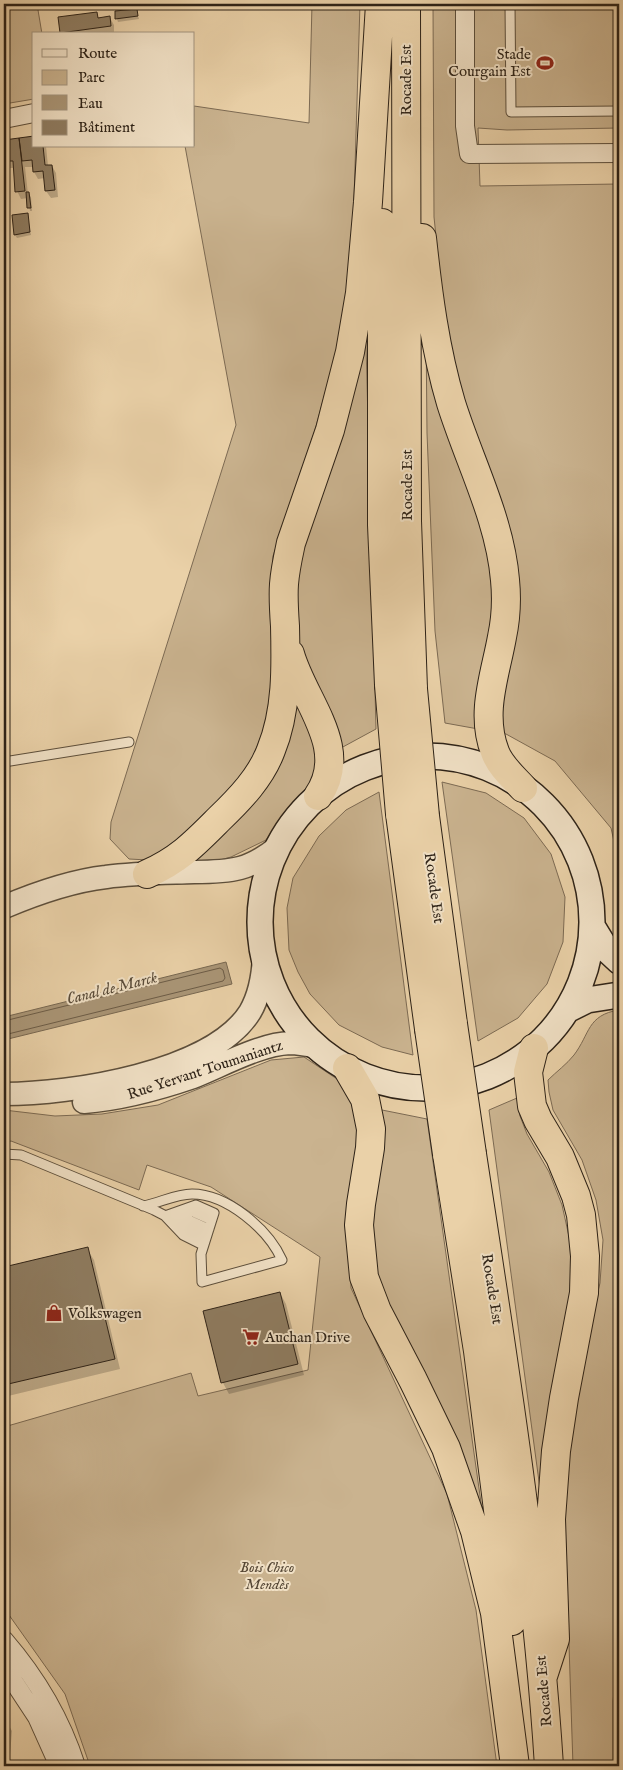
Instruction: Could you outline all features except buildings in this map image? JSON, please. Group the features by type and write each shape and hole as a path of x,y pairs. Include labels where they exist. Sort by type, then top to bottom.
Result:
{"highway":[{"path":"147,874 168,864 185,852 239,800 261,770 271,751 280,717 284,690 284,583 291,543 337,408 350,352 360,293 381,4"},
{"name":"Rocade Est","path":"381,4 384,588 401,687 412,815 460,1154 513,1426 543,1676 549,1766"},
{"name":"Rocade Est","path":"401,687 407,512 406,4"},
{"path":"406,147 417,169 420,187 422,235 430,310 443,374 458,425 492,518 505,578 505,617 488,704 490,734 495,753 503,766 523,788"},
{"path":"285,626 296,673 322,725 329,751 330,765 328,778 318,796"},
{"path":"534,1048 528,1072 532,1106 569,1177 576,1196 581,1215 586,1256 583,1302 556,1450 551,1519 555,1639 543,1676"},
{"path":"347,1068 365,1099 371,1129 370,1148 360,1204 359,1225 364,1278 377,1311 446,1448 475,1531 495,1613 515,1766"},
{"name":"Rocade Est","path":"460,1154 478,1351 506,1564 516,1657 524,1766"}],"main road":[{"path":"435,757 466,761 496,772 523,788 535,797 556,819 572,844 588,886 592,926 590,951 584,976 567,1010 552,1030 534,1048 496,1073 466,1083 436,1088 405,1087 375,1080 347,1068 317,1047 298,1028 283,1006 272,982 264,957 261,933 261,906 267,875 279,846 296,819 318,796 344,778 388,761 435,757"},
{"path":"592,926 606,949 619,961"},
{"path":"567,1010 587,1000 619,995"}],"street":[{"path":"464,4 464,126 468,154 619,153"},
{"path":"4,119 32,113"},
{"path":"4,907 44,891 84,880 112,876 207,872 239,868 267,856 279,846"},
{"name":"Rue Yervant Toumaniantz","path":"4,1094 65,1091 106,1084 176,1063 216,1044 230,1034 250,1012 259,993 264,957"},
{"name":"Rue Yervant Toumaniantz","path":"4,1100 53,1104 113,1098 159,1088 269,1046 290,1043 317,1047"},
{"path":"4,1640 28,1670 49,1704 66,1739 76,1766"},
{"path":"4,1667 33,1710 60,1766"}],"lane":[{"path":"510,4 511,112 619,111"},
{"path":"4,762 129,742"},
{"path":"4,1154 22,1155 166,1216 189,1220 207,1233"},
{"path":"143,1206 179,1195 212,1197 258,1225 268,1236 282,1260 202,1282 200,1261 214,1213 196,1205 166,1216"},
{"path":"166,1216 183,1235 207,1233"}],"green space":[{"path":"4,4 37,4 42,32 32,32 32,99 4,104"},
{"path":"312,4 360,4 353,232 343,327 315,430 273,556 270,605 273,655 268,719 249,767 199,822 164,853 148,860 129,859 110,839 111,822 236,425 185,148 195,148 195,106 309,123"},
{"path":"433,4 619,4 619,128 507,130 478,128 480,186 619,184 619,864 611,828 555,761 506,734 445,723 435,631 427,433 426,330 443,304 434,217"},
{"path":"365,306 376,729 341,748 298,663 290,571"},
{"path":"290,690 319,737 315,780 276,825 266,840 231,857 220,860 192,861 269,773"},
{"path":"442,782 486,793 524,818 551,854 565,897 563,942 547,984 518,1018 478,1041"},
{"path":"379,792 413,1055 382,1047 339,1025 310,994 289,950 287,908 293,878 319,836 346,810"},
{"path":"619,1010 619,1457 616,1472 613,1535 614,1582 619,1586 619,1650 613,1701 613,1766 573,1766 564,1493 570,1427 584,1351 600,1283 603,1240 596,1200 582,1160 553,1110 548,1080 574,1055 590,1026 595,1021 601,1016"},
{"name":"Bois Chico Mendès","path":"304,1057 346,1085 360,1119 349,1225 351,1288 447,1494 476,1610 497,1766 90,1766 65,1694 9,1615 4,1614 4,1427 191,1373 198,1396 308,1370 320,1257 211,1187 147,1165 139,1190 11,1141 4,1143 4,1110 55,1116 102,1114 158,1105 271,1060"},
{"path":"517,1098 520,1116 527,1134 549,1172 562,1205 572,1250 575,1287 540,1489 489,1110"},
{"path":"377,1109 427,1119 484,1524 370,1268"}],"water":[{"path":"226,962 232,984 4,1040 4,1017"}],"place":[{"name":"Stade Courgain Est","path":"545,63"},
{"name":"Volkswagen","path":"54,1313"},
{"name":"Auchan Drive","path":"251,1337"}],"water label":[{"name":"Canal de Marck","path":"112,989"}]}
